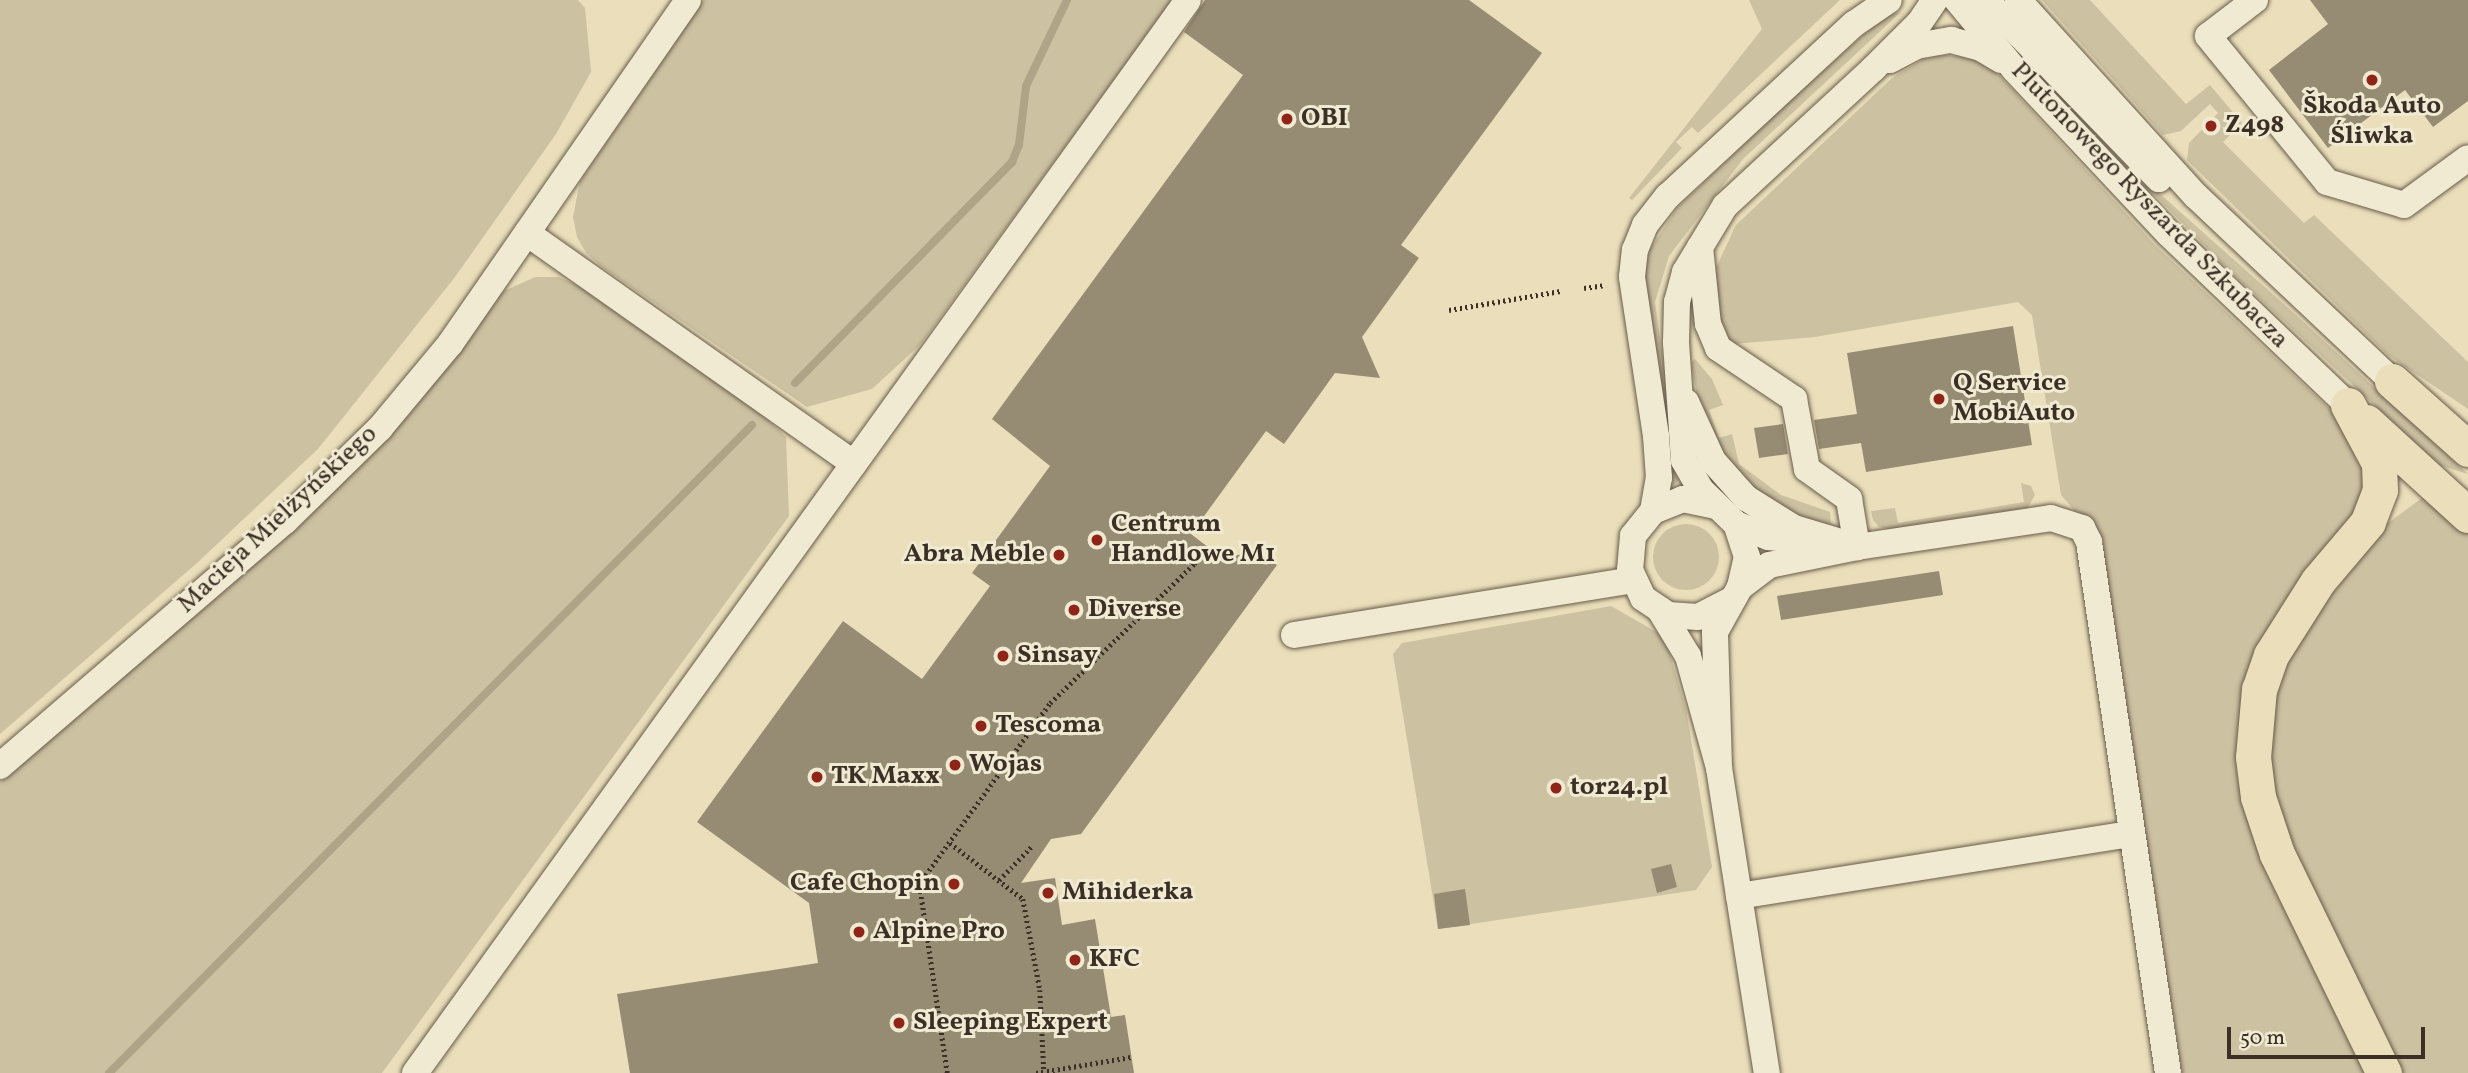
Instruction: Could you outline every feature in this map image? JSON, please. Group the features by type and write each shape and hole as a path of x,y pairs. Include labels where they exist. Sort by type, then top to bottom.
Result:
{"main road":[{"path":"2392,381 2468,424"},
{"path":"2392,381 2468,449"},
{"path":"2348,405 2453,489 2468,515"},
{"path":"2348,405 2379,463 2380,490 2368,523"},
{"path":"2384,1073 2277,854 2258,797 2253,757 2259,689 2271,655 2318,581 2368,523 2404,495 2453,489"}],"street":[{"name":"Macieja Mielżyńskiego","path":"0,766 285,521 380,428 450,344 688,0"},
{"path":"415,1073 1188,0"},
{"path":"1854,24 1870,0"},
{"path":"1889,0 1854,24 1668,195 1645,225 1635,250 1632,277 1656,436 1659,478 1653,511 1633,536 1629,550 1633,580 1643,598 1660,610 1682,618 1698,617 1735,594 1769,565 1857,547 2051,518 2082,528 2088,542 2168,1073"},
{"path":"1857,547 1769,537 1736,524 1716,506 1690,475 1684,460 1677,302 1700,242 1755,175 1873,69 1920,22 1935,0"},
{"name":"Plutonowego Ryszarda Szkubacza","path":"1957,0 2014,69 2169,234 2348,405"},
{"path":"1986,0 2131,154 2308,305"},
{"name":"Plutonowego Ryszarda Szkubacza","path":"2018,0 2196,196 2308,305 2392,381"},
{"path":"2255,0 2208,36 2327,183 2404,205 2468,158"},
{"path":"1873,69 1916,46 1951,40 1981,48 2014,69"},
{"path":"527,233 854,464"},
{"path":"1700,242 1701,286 1718,348 1794,399 1807,469 1849,499 1857,547"},
{"path":"1680,384 1713,461 1746,498 1794,528 1857,547"},
{"path":"1653,511 1683,499 1716,506"},
{"path":"1719,768 1714,641 1735,594 1747,557 1736,524"},
{"path":"1294,635 1633,580"},
{"path":"1660,610 1688,656 1719,768 1767,1073"},
{"path":"1739,896 2132,834"}],"path":[{"path":"1584,288 1606,285"},
{"path":"1449,310 1560,291"},
{"path":"947,1073 919,884 1050,703 1194,564 1206,546"},
{"path":"950,843 1023,899 1040,990 1044,1072"},
{"path":"999,880 1031,847"},
{"path":"1036,1073 1131,1057"}],"shaded area":[{"path":"0,0 578,0 585,8 591,72 556,134 455,277 318,449 197,563 0,734"},
{"path":"704,0 1172,0 921,344 872,389 807,407 602,267 586,253 577,237 573,217 580,181"},
{"path":"1749,0 1840,0 1698,133 1692,127 1676,142 1682,148 1632,200 1629,198 1762,29"},
{"path":"2042,0 2090,0 2186,104 2210,85 2242,123 2223,142 2304,223 2314,215 2468,362 2468,409 2388,355 2187,160 2189,143 2218,113 2210,104 2181,131 2163,135"},
{"path":"1901,12 1743,159 1669,256 1655,302 1680,480 1673,485 1644,273 1650,249 1678,207 1786,104 1884,16"},
{"path":"1944,55 1972,58 1996,72 2156,246 2335,414 2359,447 2368,491 2239,722 2371,1073 2182,1073 2099,539 2061,495 2032,315 2018,302 1815,337 1734,344 1713,325 1713,274 1736,225 1892,78 1924,59"},
{"path":"2149,184 2468,474 2439,465 2230,271 2146,186"},
{"path":"535,277 559,277 583,288 766,418 786,437 789,516 382,1073 0,1073 0,782 274,545 502,292"},
{"path":"1695,359 1712,379 1723,405 1709,410 1719,438 1732,434 1739,464 1781,495 1830,512 1831,525 1795,520 1735,478 1699,407 1691,363"},
{"path":"2021,483 2031,486 2035,495 2027,509 1892,530 1879,527 1873,520 1871,511 1895,508 1898,523 2024,502"},
{"path":"2422,498 2434,501 2468,532 2468,1073 2398,1073 2268,796 2266,742 2283,658 2306,614 2384,526"},
{"path":"1686,524 1699,527 1709,534 1716,544 1719,557 1716,570 1709,580 1699,587 1686,590 1673,587 1663,580 1656,570 1653,557 1656,544 1663,534 1673,527"},
{"name":"tor24.pl","path":"1611,606 1665,637 1686,709 1712,867 1696,890 1438,929 1393,654 1402,643"}],"building":[{"name":"Centrum Handlowe M1","path":"1205,0 1469,0 1542,53 1401,245 1419,258 1362,337 1380,378 1335,373 1284,444 1266,431 1191,534 1222,558 1258,551 1277,565 1081,834 1051,839 1021,883 1055,878 1062,925 1095,919 1111,1017 1125,1015 1134,1073 630,1073 617,994 818,963 809,903 697,822 843,621 922,679 990,586 972,573 1050,466 992,419 1243,75 1184,32"},
{"name":"Škoda Auto Śliwka","path":"2310,0 2468,0 2468,101 2433,127 2405,90 2328,148 2269,70 2328,24"},
{"name":"Q Service MobiAuto","path":"2013,326 2032,445 1866,472 1861,443 1819,449 1814,420 1857,414 1847,353"},
{"path":"1783,424 1788,454 1759,458 1754,428"},
{"path":"1939,571 1943,595 1781,620 1777,596"},
{"path":"1671,864 1677,887 1657,893 1651,869"},
{"path":"1465,889 1470,925 1438,929 1434,894"}],"waterway":[{"path":"795,383 1012,162 1019,145 1026,86 1067,0"},
{"path":"109,1073 752,425"}],"place":[{"name":"Škoda Auto Śliwka","path":"2372,80"},
{"name":"OBI","path":"1287,119"},
{"name":"Z498","path":"2211,126"},
{"name":"Q Service MobiAuto","path":"1939,399"},
{"name":"Centrum Handlowe M1","path":"1097,540"},
{"name":"Abra Meble","path":"1059,555"},
{"name":"Diverse","path":"1074,610"},
{"name":"Sinsay","path":"1003,656"},
{"name":"Tescoma","path":"981,726"},
{"name":"Wojas","path":"955,765"},
{"name":"TK Maxx","path":"817,777"},
{"name":"tor24.pl","path":"1556,788"},
{"name":"Cafe Chopin","path":"954,884"},
{"name":"Mihiderka","path":"1048,893"},
{"name":"Alpine Pro","path":"859,932"},
{"name":"KFC","path":"1075,960"},
{"name":"Sleeping Expert","path":"899,1023"}]}
